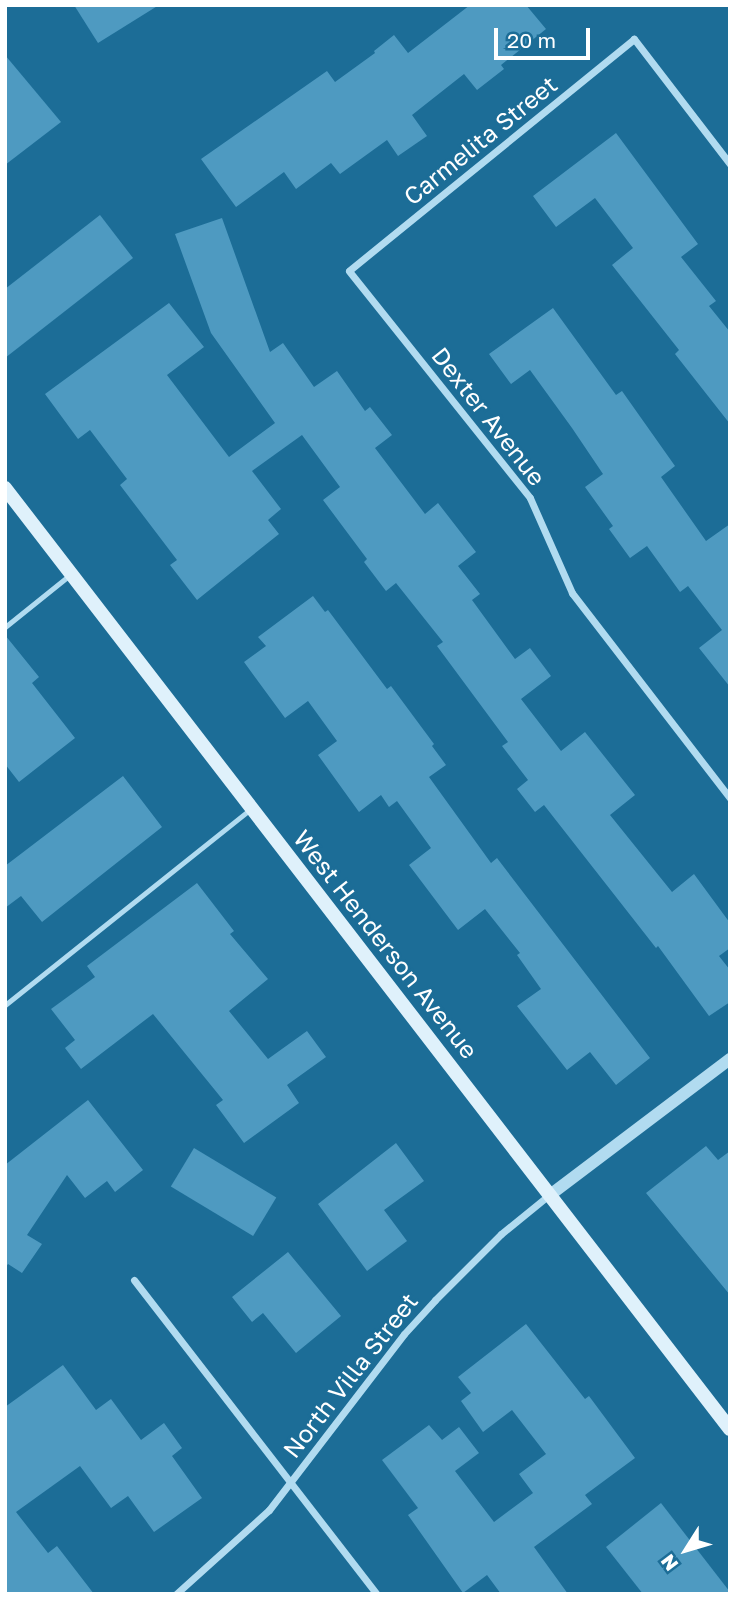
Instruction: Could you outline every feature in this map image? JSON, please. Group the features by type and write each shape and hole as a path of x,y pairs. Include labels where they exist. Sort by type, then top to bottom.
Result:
{"main road":[{"name":"West Henderson Avenue","path":"5,488 730,1429"}],"street":[{"name":"Carmelita Street","path":"349,271 634,39 730,164"},
{"name":"Dexter Avenue","path":"349,271 530,498 572,593 730,798"},
{"name":"North Villa Street","path":"176,1594 235,1544 292,1483 404,1334 501,1234 730,1059"},
{"path":"134,1280 377,1594"}],"lane":[{"path":"5,627 71,574"},
{"path":"5,1005 252,808"}],"building":[{"path":"74,5 159,5 98,43"},
{"path":"470,5 526,5 546,29 501,65 504,69 477,90 464,74 412,115 427,136 398,156 387,140 340,174 331,163 296,189 284,172 236,207 201,159 327,71 335,82 375,53 374,51 394,35 408,53"},
{"path":"5,55 61,122 5,165"},
{"path":"616,133 698,244 681,257 716,301 709,306 730,332 730,424 675,354 679,350 612,265 633,248 595,198 556,227 533,196"},
{"path":"100,215 133,258 5,358 5,289"},
{"path":"222,218 270,352 283,343 314,387 337,371 365,411 370,407 392,435 375,448 425,514 438,503 476,552 458,566 480,594 472,600 515,659 530,648 551,676 521,699 561,751 585,732 635,795 610,815 672,892 694,874 730,923 730,948 719,956 730,970 730,1002 709,1016 658,946 656,948 544,805 535,812 517,789 528,780 502,746 508,742 437,646 443,642 396,583 386,591 364,562 367,559 323,500 340,487 302,435 252,471 281,509 268,520 279,534 197,600 170,565 177,560 120,485 127,479 90,430 78,439 45,394 169,303 204,347 167,375 229,457 275,423 211,333 175,234"},
{"path":"553,308 616,395 622,391 675,466 661,477 706,541 730,524 730,687 699,648 722,630 688,586 680,592 647,546 630,558 609,529 613,526 585,487 603,474 572,428 530,370 511,384 489,354"},
{"path":"313,596 325,612 328,610 387,689 391,686 434,744 432,746 446,765 429,777 491,863 497,858 650,1058 616,1085 590,1052 567,1070 517,1006 541,989 517,955 520,953 485,909 458,930 409,865 431,848 397,801 389,807 381,795 359,812 318,755 337,741 308,701 285,718 244,662 266,646 258,637"},
{"path":"5,635 39,677 32,683 75,738 19,782 5,764"},
{"path":"123,776 162,827 42,922 21,896 5,908 5,866"},
{"path":"197,883 234,931 230,934 268,979 229,1011 268,1059 307,1031 326,1057 287,1085 299,1103 244,1143 216,1105 223,1100 153,1014 81,1069 65,1048 75,1040 51,1009 95,977 87,966"},
{"path":"88,1100 143,1170 115,1192 107,1181 85,1198 67,1175 27,1235 42,1244 22,1273 8,1264 5,1268 5,1165"},
{"path":"396,1143 424,1181 384,1210 407,1241 367,1271 318,1204"},
{"path":"706,1146 718,1160 730,1151 730,1295 646,1193"},
{"path":"194,1148 276,1197 253,1236 171,1187"},
{"path":"288,1252 341,1316 296,1353 263,1313 252,1322 232,1297"},
{"path":"526,1324 585,1399 589,1396 635,1458 585,1495 592,1504 534,1547 568,1594 501,1594 487,1575 463,1593 408,1515 418,1508 382,1460 429,1425 442,1440 459,1427 479,1453 455,1471 494,1522 533,1493 519,1474 546,1454 512,1410 483,1432 461,1401 471,1393 458,1377"},
{"path":"63,1365 96,1410 111,1399 141,1440 164,1423 182,1448 172,1456 202,1498 154,1532 128,1496 111,1508 80,1466 16,1512 48,1553 57,1546 94,1594 5,1594 5,1407"},
{"path":"661,1503 730,1594 643,1594 606,1547"}]}
